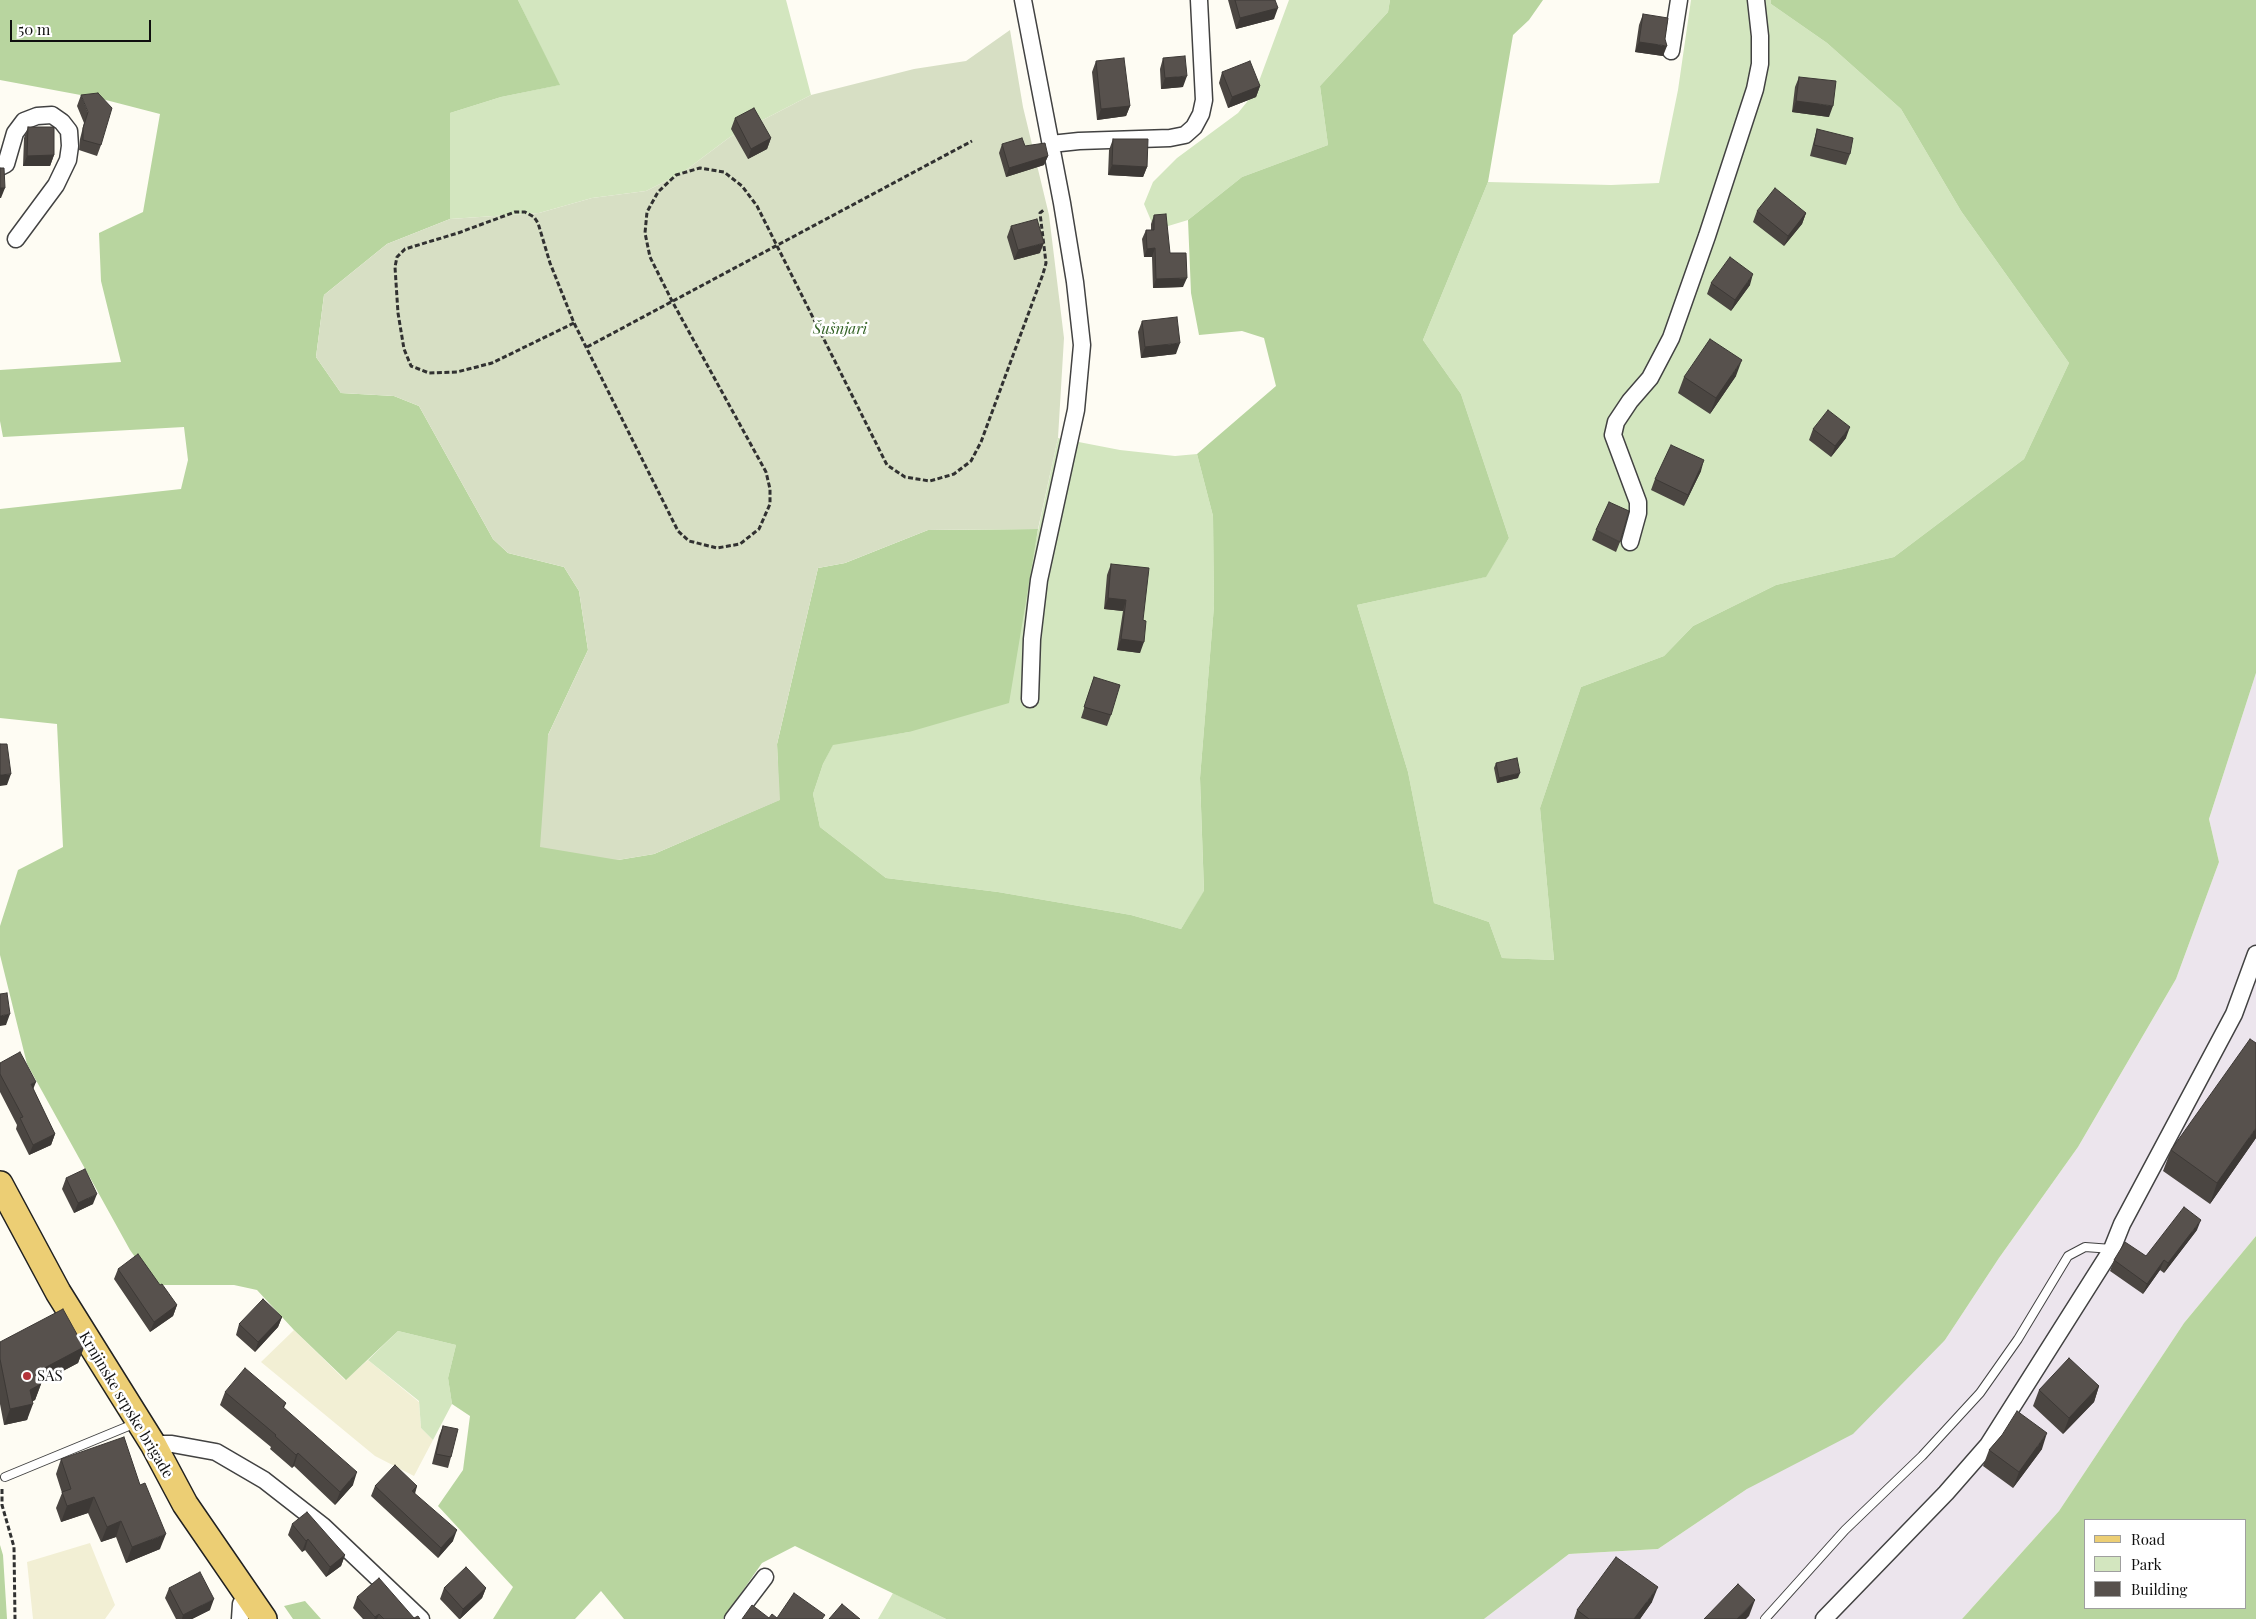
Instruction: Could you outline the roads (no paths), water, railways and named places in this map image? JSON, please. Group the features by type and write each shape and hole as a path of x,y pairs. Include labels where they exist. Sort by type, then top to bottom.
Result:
{"main road":[{"name":"Krnjinske srpske brigade","path":"0,1184 58,1292 153,1444 185,1504 264,1619"}],"street":[{"path":"1023,0 1076,282 1082,345 1076,410 1039,580 1032,639 1030,699"},
{"path":"1051,144 1079,141 1170,138 1185,134 1194,127 1201,114 1204,100 1199,0"},
{"path":"1671,51 1680,0"},
{"path":"1630,542 1638,512 1638,502 1613,435 1616,422 1630,401 1650,378 1670,338 1707,236 1755,89 1760,64 1760,36 1756,0"},
{"path":"0,167 6,164 15,134 24,121 37,116 52,115 62,122 69,131 70,146 68,160 56,185 16,239"},
{"path":"1824,1619 1946,1493 1988,1445 2112,1249 2122,1224 2234,1014 2256,954"},
{"path":"153,1444 172,1444 216,1452 264,1480 323,1526 421,1619"},
{"path":"732,1619 765,1577"},
{"path":"240,1619 241,1604 246,1594"}],"lane":[{"path":"1765,1619 1845,1530 1922,1456 1980,1393 2018,1340 2068,1256 2085,1247 2112,1249"},
{"path":"4,1476 138,1422"}],"place":[{"name":"SAS","path":"27,1376"}],"park label":[{"name":"Šušnjari","path":"840,329"}]}
